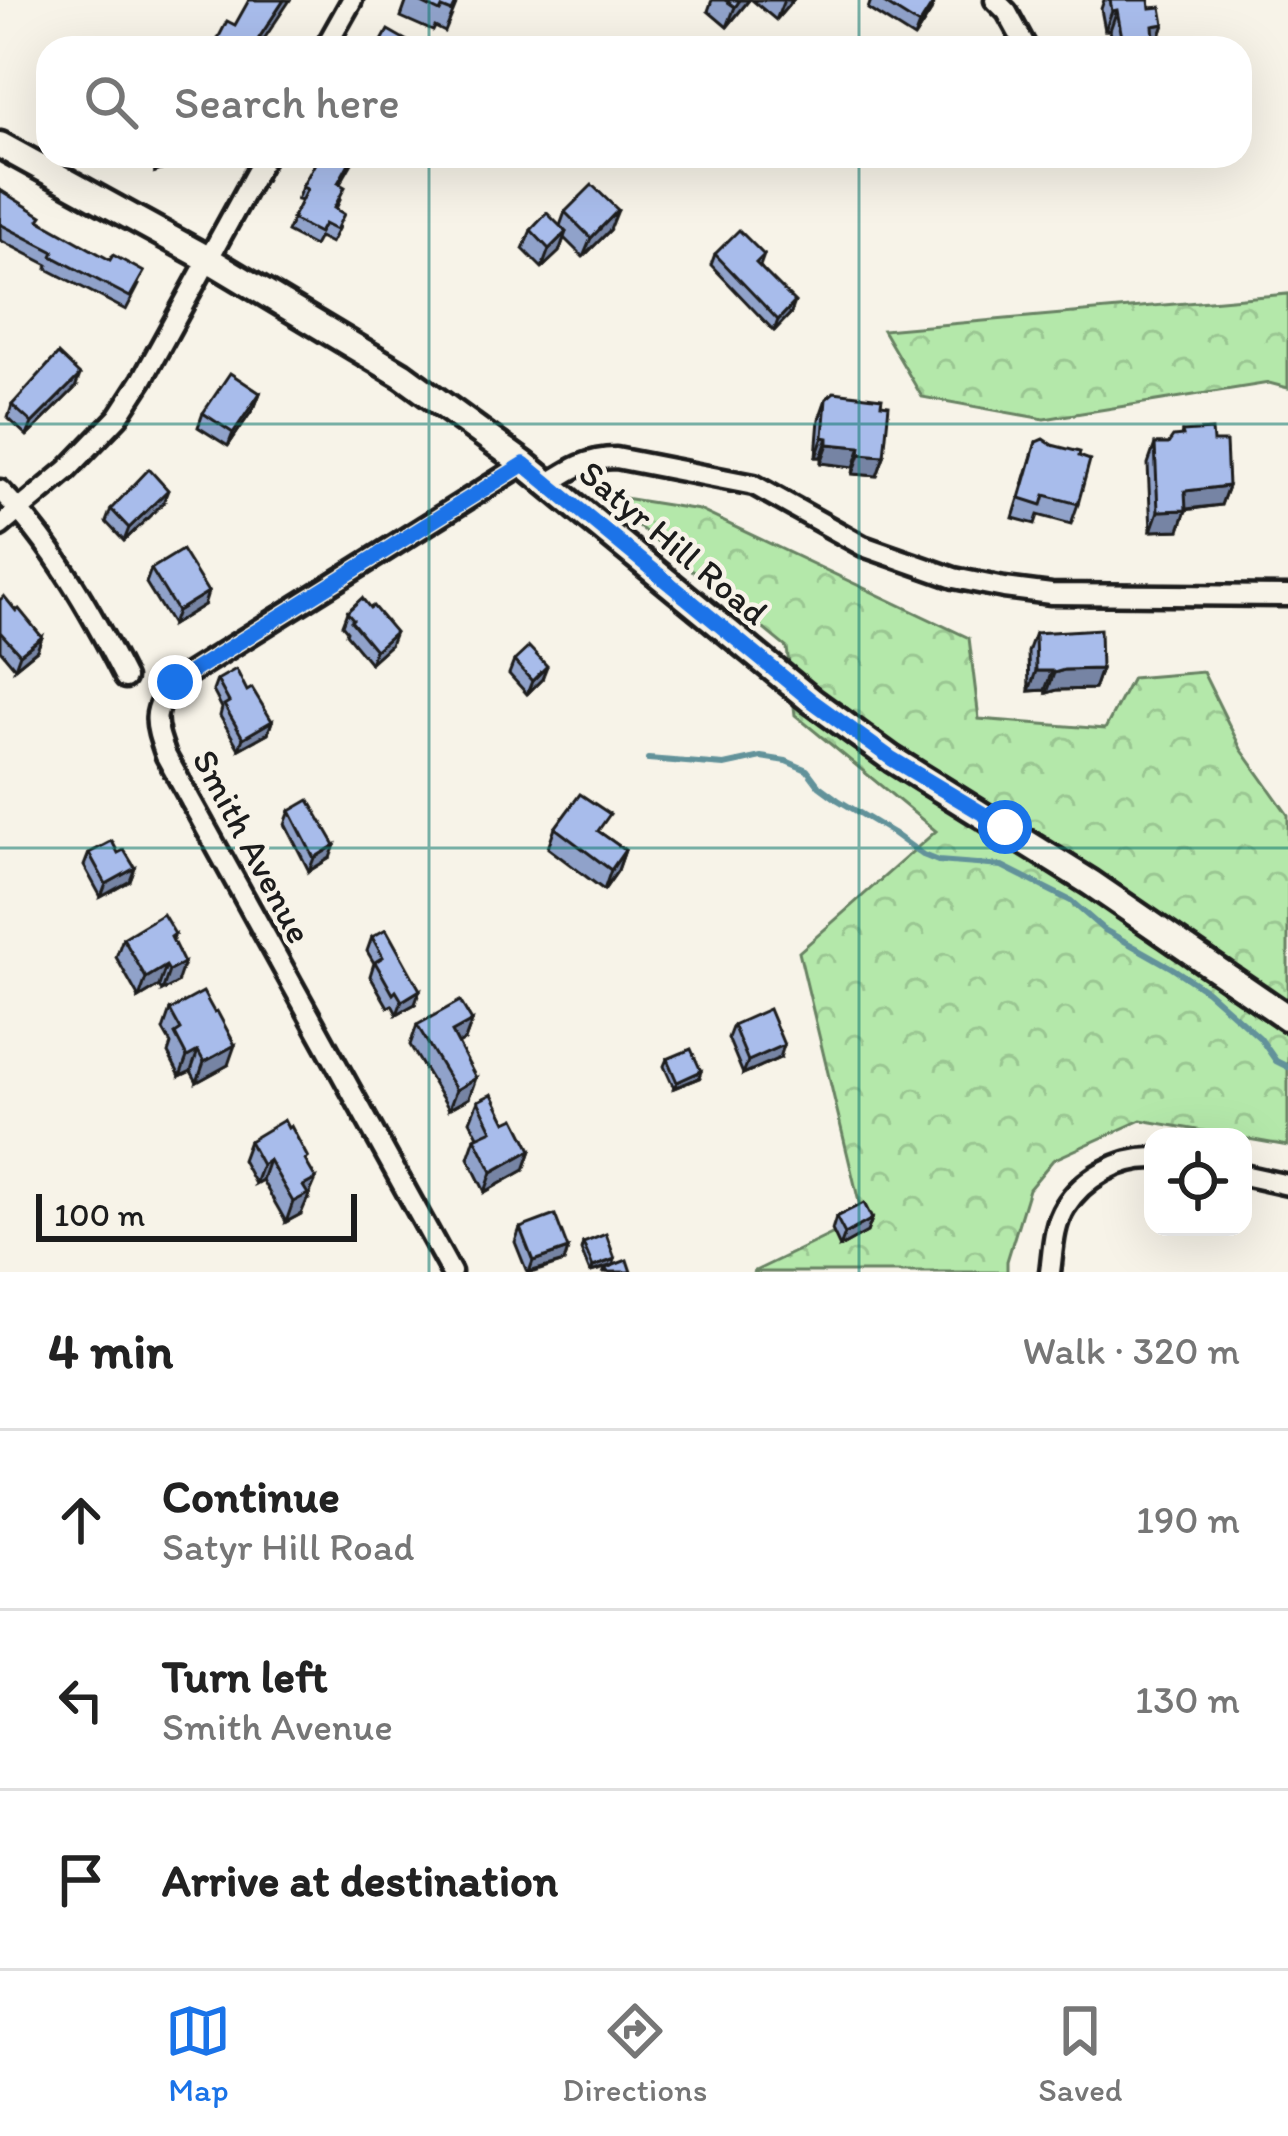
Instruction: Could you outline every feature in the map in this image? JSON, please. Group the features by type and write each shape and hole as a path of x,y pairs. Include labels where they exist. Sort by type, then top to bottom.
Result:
{"street":[{"path":"332,36 352,0"},
{"path":"995,0 1020,36"},
{"name":"Satyr Hill Road","path":"0,145 36,165"},
{"name":"Satyr Hill Road","path":"42,168 402,375 524,464 858,736 1091,884 1288,1018"},
{"path":"0,526 90,448 118,417 258,168"},
{"path":"548,484 583,462 616,458 754,485 863,546 970,581 1051,594 1288,596"},
{"name":"Smith Avenue","path":"451,1272 166,756 155,714 175,682 524,464"},
{"path":"0,490 79,592 125,678"},
{"path":"1050,1272 1064,1208 1099,1174 1118,1164 1144,1160"},
{"path":"1252,1177 1288,1185"}],"green space":[{"path":"1288,294 1288,388 1269,383 1044,419 922,397 883,330"},
{"path":"599,494 699,510 969,638 979,719 1105,729 1132,678 1203,672 1241,749 1288,815 1288,1146 1252,1140 1252,1128 1186,1128 1141,1120 1053,1160 1029,1189 1007,1272 753,1272 863,1219 799,952 936,831 795,715 787,648"}],"building":[{"path":"249,0 284,0 260,36 219,36 227,21 235,25"},
{"path":"415,0 458,0 452,12 442,8 440,12"},
{"path":"879,0 935,0 919,25"},
{"path":"1110,0 1149,0 1150,8 1161,7 1164,24 1153,26 1154,36 1122,36 1117,10 1112,11"},
{"path":"312,168 346,168 338,183 345,187 334,208 344,214 336,230 324,224 319,233 292,219 307,189 302,187"},
{"path":"592,185 618,210 591,238 565,212"},
{"path":"0,190 42,216 39,220 110,260 113,255 144,272 130,297 0,224"},
{"path":"547,213 566,232 549,249 531,230"},
{"path":"739,230 764,255 756,263 795,302 778,320 715,254"},
{"path":"58,354 80,375 32,423 12,405"},
{"path":"230,373 260,393 233,433 203,413"},
{"path":"834,392 882,398 881,404 889,405 884,456 860,454 861,447 828,444 823,437 826,399"},
{"path":"1212,430 1213,442 1226,442 1228,486 1185,491 1186,510 1158,511 1155,444 1168,444 1173,437 1183,436 1182,432"},
{"path":"1043,439 1090,460 1078,504 1045,495 1042,505 1020,498 1036,442"},
{"path":"149,469 168,490 129,528 111,509"},
{"path":"182,550 208,592 177,611 151,569"},
{"path":"4,596 42,637 20,654 0,632"},
{"path":"362,598 395,632 375,650 347,612"},
{"path":"1100,629 1101,669 1036,671 1035,633"},
{"path":"529,647 547,666 532,681 514,661"},
{"path":"236,669 272,721 243,738 224,705 229,702 217,680"},
{"path":"580,794 610,814 598,831 625,850 611,870 555,828"},
{"path":"309,800 335,845 314,858 290,811"},
{"path":"112,841 135,868 106,884 89,853"},
{"path":"163,914 184,963 169,971 166,966 146,978 123,938"},
{"path":"386,929 420,990 402,1001 375,962 383,957 372,937"},
{"path":"203,992 235,1045 204,1062 198,1051 187,1057 170,1010"},
{"path":"460,1001 472,1021 452,1032 476,1078 456,1090 417,1025"},
{"path":"769,1009 784,1045 748,1061 733,1025"},
{"path":"691,1049 701,1071 677,1082 667,1059"},
{"path":"492,1094 506,1122 515,1118 531,1150 492,1172 475,1138 492,1130 478,1101"},
{"path":"284,1120 316,1179 303,1186 308,1194 293,1202 269,1160 262,1165 249,1141"},
{"path":"864,1203 872,1219 845,1234 836,1217"},
{"path":"555,1215 568,1249 533,1261 520,1228"},
{"path":"606,1234 615,1259 593,1267 583,1243"},
{"path":"627,1260 631,1272 607,1272 606,1268"}],"waterway":[{"path":"648,759 724,765 761,757 807,770 838,800 923,855 938,861 1002,866 1071,901 1103,929 1207,991 1260,1038 1276,1061 1288,1067"}],"route":[{"path":"175,682 524,464 858,736 1005,827"}]}
